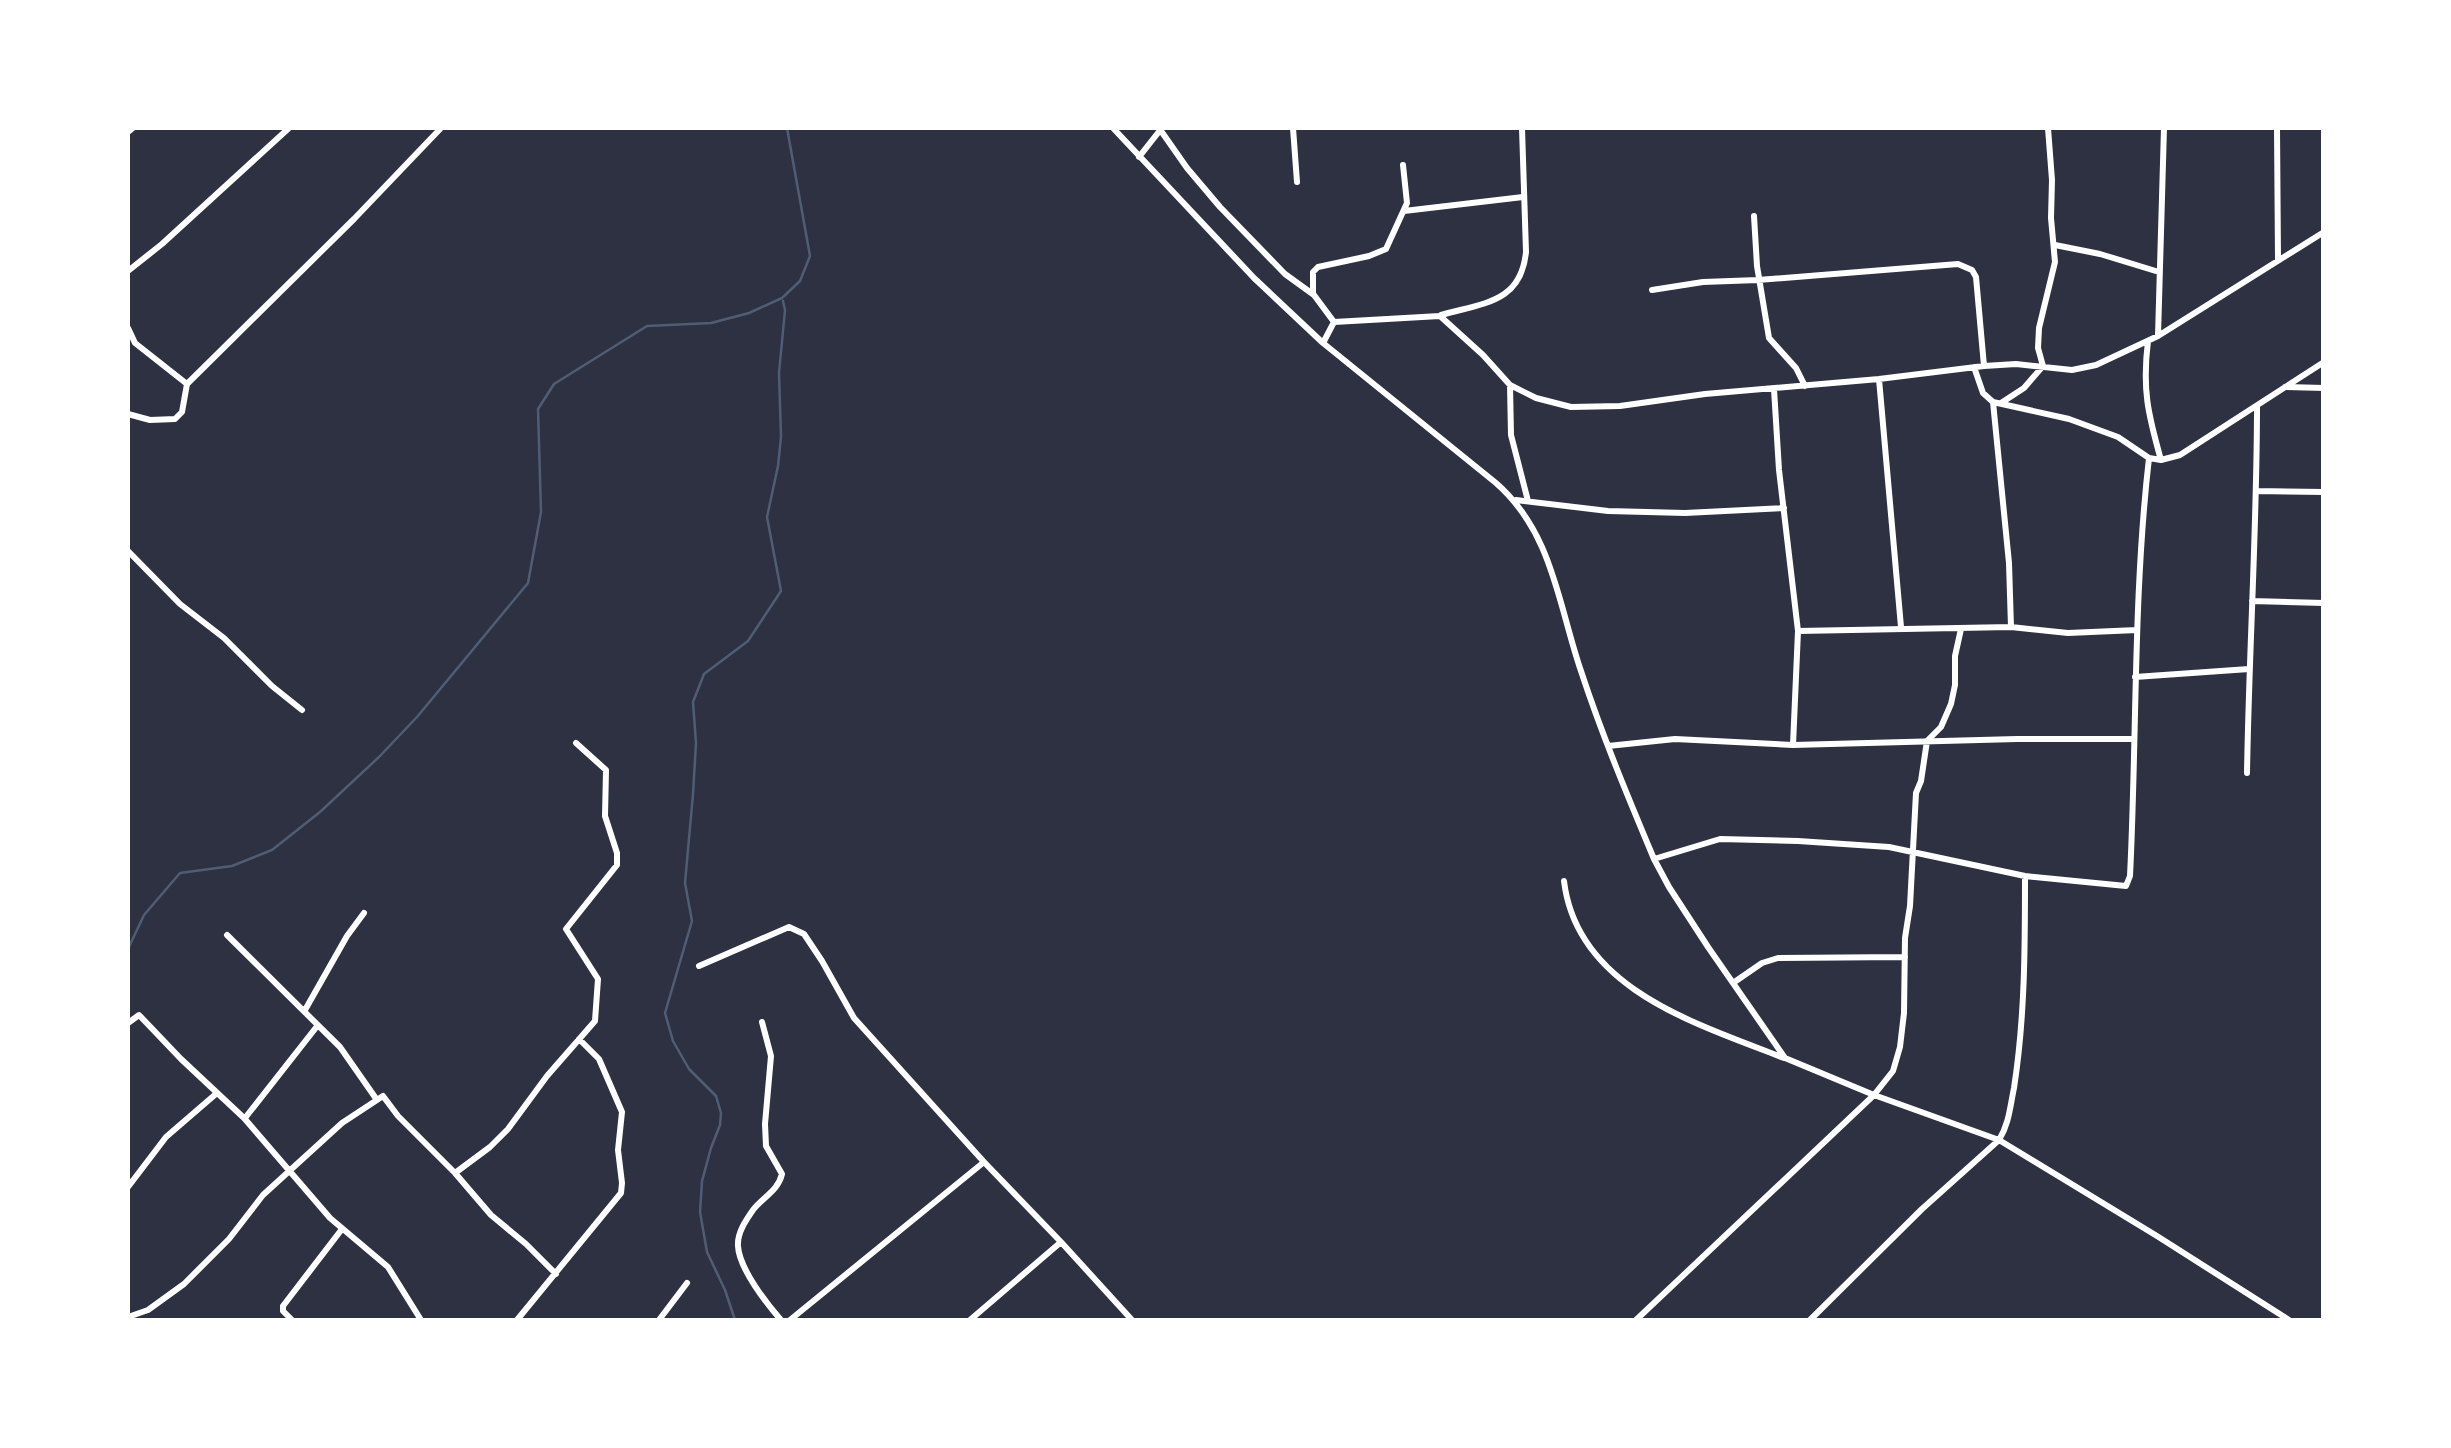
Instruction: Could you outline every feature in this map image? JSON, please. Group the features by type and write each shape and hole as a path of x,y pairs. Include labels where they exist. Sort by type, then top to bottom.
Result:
{"street":[{"path":"128,271 289,128"},
{"path":"128,414 150,420 175,419 182,412 188,384 442,128"},
{"path":"1113,128 1254,278 1323,343 1515,500 1536,532 1558,589 1579,667 1654,859 1668,887 1785,1058"},
{"path":"1139,157 1160,128 1220,207 1286,274 1314,295 1334,322"},
{"path":"1292,128 1297,182"},
{"path":"1334,322 1440,316 1491,301 1512,290 1524,268 1526,252 1522,128"},
{"path":"2043,366 2038,339 2056,262 2048,128"},
{"path":"2158,336 2164,128"},
{"path":"2278,128 2278,260"},
{"path":"1314,295 1315,270 1382,252 1390,243 1407,197 1403,165"},
{"path":"1404,211 1523,197"},
{"path":"1754,216 1758,280 1769,338 1796,368 1805,386"},
{"path":"1440,316 1510,385 1554,404 1588,408 2016,364 2072,370 2086,368 2158,336 2324,232"},
{"path":"2056,245 2159,272"},
{"path":"1652,290 1703,282 1949,264 1966,266 1976,277 1983,393 1997,403 2070,419 2118,437 2149,458 2161,460 2180,455 2324,362"},
{"path":"1323,343 1334,322"},
{"path":"128,328 135,343 188,384"},
{"path":"2148,341 2148,414 2161,460"},
{"path":"1997,403 2024,388 2043,366"},
{"path":"1879,380 1901,628"},
{"path":"1510,385 1511,435 1528,501"},
{"path":"2284,387 2324,388"},
{"path":"1774,389 1798,632 1793,745"},
{"path":"1997,403 2010,627"},
{"path":"2247,772 2257,491 2256,406"},
{"path":"1654,859 1720,838 1834,843 1889,847 2025,876 2126,886 2132,836 2141,526 2149,458"},
{"path":"2257,491 2324,492"},
{"path":"1515,500 1608,511 1685,513 1784,508"},
{"path":"128,551 180,604 224,638 302,710"},
{"path":"2252,601 2324,602"},
{"path":"1798,632 2010,627 2068,633 2137,630"},
{"path":"1636,1320 1874,1095 1894,1070 1904,1013 1904,957 1916,793 1927,741 1941,727 1950,704 1961,629"},
{"path":"2136,677 2248,670"},
{"path":"1608,746 1675,740 1793,745 2134,740"},
{"path":"455,1173 508,1129 595,1021 598,979 566,929 618,864 605,816 606,770 576,743"},
{"path":"1810,1320 2007,1127 2019,1052 2024,984 2025,876"},
{"path":"1564,881 1576,926 1610,971 1669,1011 1874,1095 1998,1140 2289,1320"},
{"path":"304,1010 364,913"},
{"path":"699,966 788,927 804,934 854,1018 1132,1320"},
{"path":"226,934 340,1047 377,1100"},
{"path":"1732,983 1762,963 1778,958 1904,957"},
{"path":"128,1023 139,1014 180,1059 244,1118 312,1199 388,1267 421,1320"},
{"path":"762,1022 771,1056 766,1146 782,1174 780,1184 754,1208 740,1232 738,1246 756,1286 781,1320"},
{"path":"244,1118 318,1024"},
{"path":"517,1320 616,1201 622,1182 618,1150 622,1112 599,1059 579,1038"},
{"path":"128,1187 166,1138 217,1094"},
{"path":"128,1316 148,1310 184,1284 230,1239 263,1195 342,1123 383,1096 492,1215 556,1274"},
{"path":"790,1320 984,1162"},
{"path":"292,1320 283,1312 283,1306 342,1229"},
{"path":"970,1320 1061,1242"},
{"path":"659,1320 687,1283"}],"waterway":[{"path":"128,949 144,915 180,873 232,866 272,850 320,812 417,717 528,583 541,512 538,409 554,384 647,326 711,323 749,313 782,298 800,281 810,256 787,128"},
{"path":"735,1320 707,1252 700,1212 702,1181 721,1113 716,1096 689,1069 673,1041 665,1013 692,921 685,883 696,743 693,702 704,674 748,641 781,591 767,517 781,437 783,301"}]}
